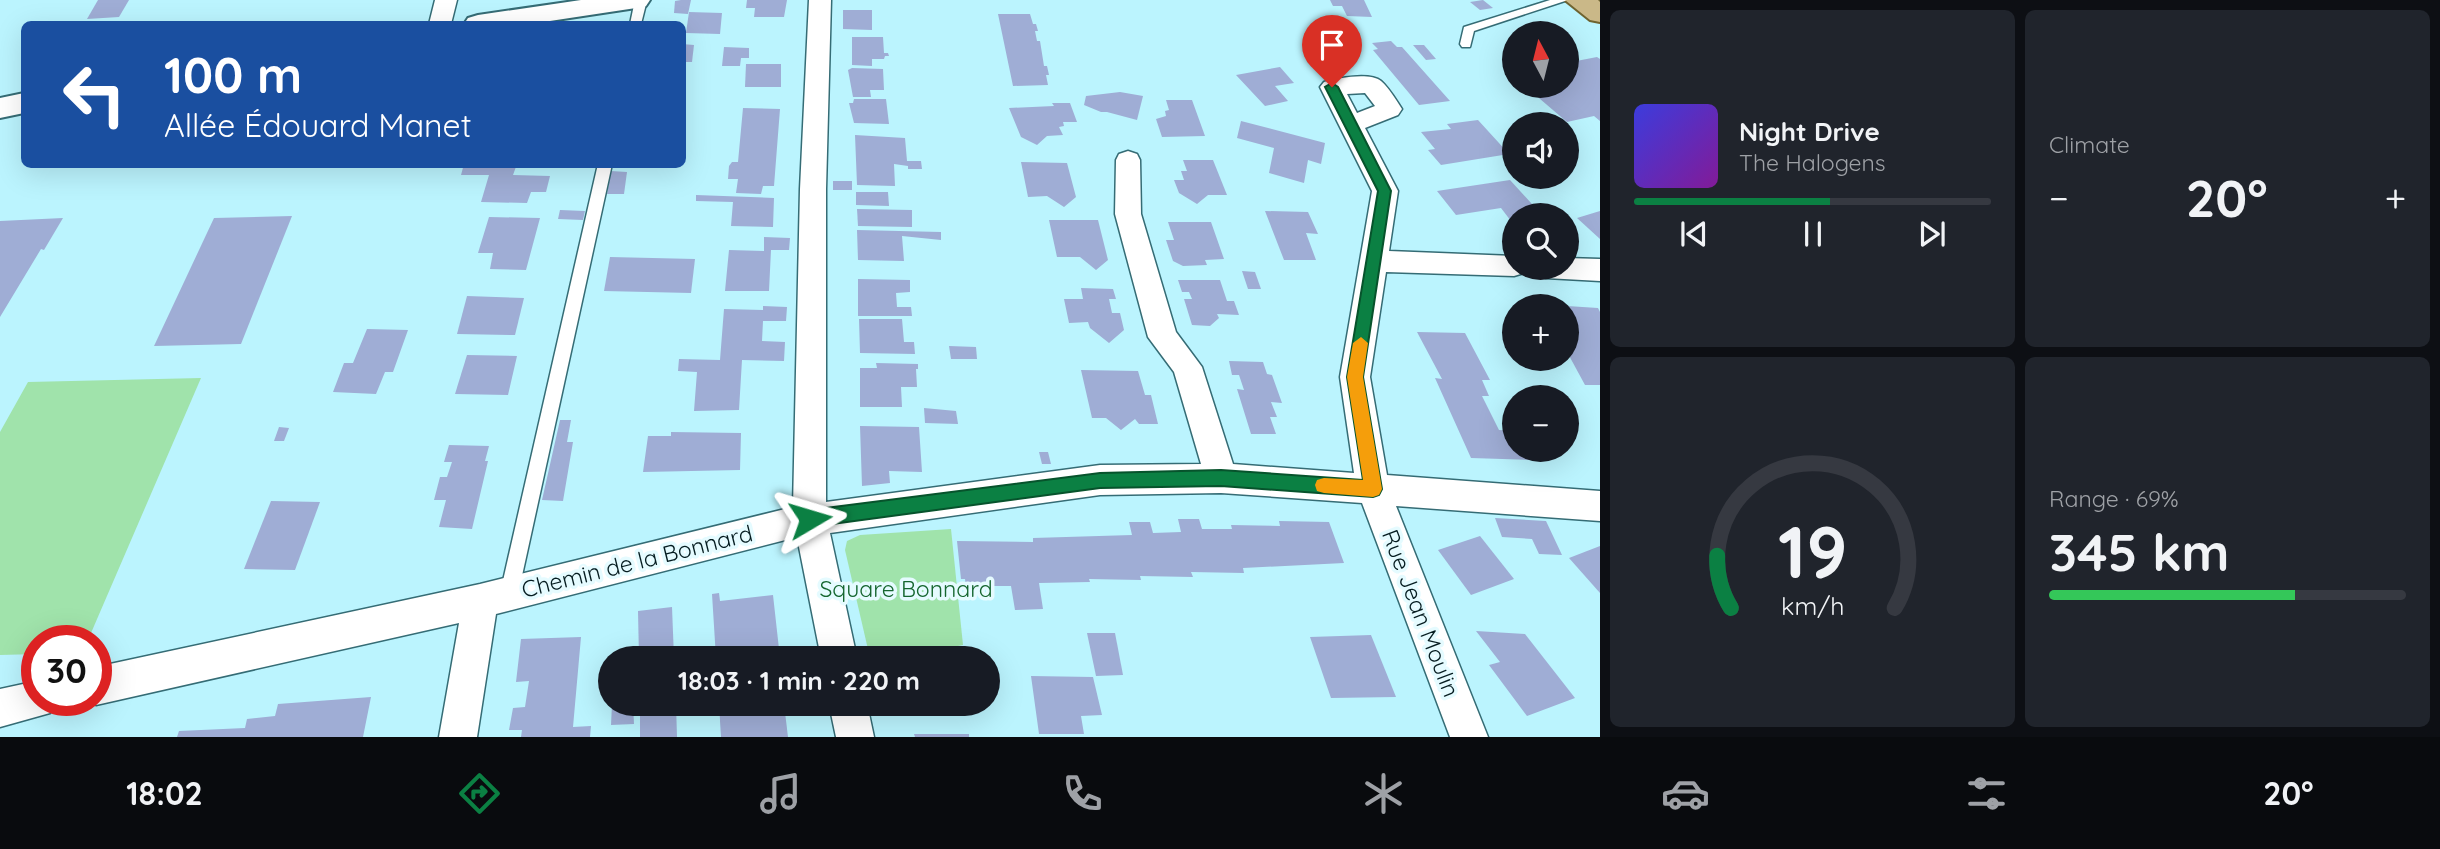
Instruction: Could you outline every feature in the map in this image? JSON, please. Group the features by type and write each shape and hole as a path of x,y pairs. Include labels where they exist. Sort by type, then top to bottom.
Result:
{"main road":[{"path":"1579,0 1600,14"}],"street":[{"path":"441,21 446,0"},
{"path":"491,21 555,6 639,0"},
{"path":"820,0 812,203 810,519 836,646"},
{"path":"0,108 21,104"},
{"name":"Rue Jean Moulin","path":"1351,125 1385,191 1355,377 1373,489 1469,737"},
{"path":"1128,160 1128,214 1163,337 1187,367 1221,478"},
{"path":"1373,261 1502,266"},
{"path":"1579,269 1600,270"},
{"name":"Chemin de la Bonnard","path":"112,682 495,597 780,524 1100,480 1221,478 1600,506"},
{"path":"458,737 495,597"},
{"path":"0,708 21,703"},
{"path":"851,716 855,737"}],"lane":[{"path":"636,21 639,0"},
{"path":"1466,44 1468,29 1562,0"},
{"name":"Chemin de la Bonnard","path":"495,597 604,168"}],"green space":[{"path":"201,378 94,625 21,625 21,654 0,655 0,432 28,382"},
{"name":"Square Bonnard","path":"951,529 963,645 867,646 845,550 847,541 860,535"}],"building":[{"path":"98,0 129,0 119,17 87,19"},
{"path":"691,0 688,14 674,13 675,1"},
{"path":"747,0 787,0 784,17 754,17 755,8 746,8"},
{"path":"1330,0 1364,0 1372,17 1347,16 1342,6 1333,6"},
{"path":"1483,0 1493,8 1480,10 1470,2"},
{"path":"843,10 872,10 872,30 843,29"},
{"path":"689,12 722,13 720,34 686,33"},
{"path":"998,14 1030,14 1038,31 1035,31 1037,41 1040,41 1044,66 1047,66 1048,85 1013,86"},
{"path":"852,37 883,37 884,53 889,56 872,59 872,66 852,65"},
{"path":"1391,41 1397,47 1402,47 1450,101 1419,105 1373,50 1378,49 1372,43"},
{"path":"686,44 694,45 692,62 686,62"},
{"path":"1413,45 1424,45 1436,59 1426,60"},
{"path":"724,47 749,48 749,58 741,58 740,66 722,66"},
{"path":"1597,57 1600,59 1600,121 1594,116 1579,119 1579,112 1555,112 1539,98 1579,98 1579,60"},
{"path":"746,64 781,64 781,87 745,87"},
{"path":"1280,67 1294,83 1275,86 1288,101 1265,106 1236,75"},
{"path":"883,69 884,90 870,90 871,97 853,97 848,70"},
{"path":"1120,92 1143,96 1137,120 1101,112 1084,105 1086,96"},
{"path":"854,99 886,99 889,124 854,123 849,103 853,103"},
{"path":"1166,100 1192,100 1205,136 1162,137 1156,119 1166,116 1165,111 1169,110"},
{"path":"1052,103 1070,103 1077,122 1063,122 1064,126 1059,127 1063,135 1047,136 1037,145 1021,137 1009,108 1054,106"},
{"path":"743,108 780,109 774,186 763,186 761,194 736,193 738,179 728,179 729,166 732,162 738,162"},
{"path":"1478,120 1502,146 1502,155 1441,165 1428,150 1435,149 1421,132 1451,129 1447,124"},
{"path":"1241,121 1325,143 1321,164 1308,160 1304,183 1269,173 1274,148 1237,138"},
{"path":"855,135 905,138 907,161 921,161 922,169 908,169 908,166 894,164 895,186 857,185"},
{"path":"1183,160 1213,160 1227,195 1208,195 1197,204 1179,193 1174,180 1184,180 1181,171 1187,171"},
{"path":"1021,162 1067,163 1076,197 1064,207 1047,196 1028,197"},
{"path":"463,168 516,168 513,175 550,176 546,192 531,192 527,203 481,202 489,175 461,175"},
{"path":"611,171 627,172 624,194 607,194"},
{"path":"833,181 852,181 852,190 833,190"},
{"path":"1502,181 1502,189 1518,189 1531,203 1502,203 1502,209 1456,215 1437,191"},
{"path":"856,192 888,192 889,206 856,205"},
{"path":"696,195 774,198 773,227 731,226 733,202 696,201"},
{"path":"857,209 912,210 912,227 858,226"},
{"path":"560,210 585,211 583,220 558,219"},
{"path":"1265,211 1308,212 1318,234 1306,233 1316,260 1284,260"},
{"path":"1600,211 1600,239 1579,220 1579,217"},
{"path":"292,216 241,344 154,346 214,218"},
{"path":"489,217 540,218 526,270 490,269 493,253 478,253"},
{"path":"63,218 44,250 41,249 0,317 0,221"},
{"path":"1049,220 1098,220 1108,260 1096,270 1080,257 1057,257"},
{"path":"1168,222 1211,222 1224,259 1205,260 1207,265 1183,266 1173,261 1166,240 1174,240"},
{"path":"857,230 941,232 941,240 902,236 904,261 858,260"},
{"path":"764,237 790,238 789,250 771,250 769,291 725,291 729,250 764,251"},
{"path":"610,257 695,259 691,293 604,291"},
{"path":"1242,271 1255,272 1261,289 1248,289"},
{"path":"858,279 910,280 910,292 896,293 897,307 911,307 912,316 858,316"},
{"path":"1178,280 1220,280 1227,301 1234,301 1239,315 1217,314 1219,318 1210,326 1192,325 1184,299 1192,299 1189,292 1182,292"},
{"path":"1081,288 1113,289 1116,299 1109,299 1112,313 1120,313 1124,330 1109,343 1090,328 1088,322 1069,323 1064,299 1083,299"},
{"path":"467,296 524,298 515,335 457,334"},
{"path":"763,306 787,307 786,321 763,321 762,341 785,342 784,361 742,360 739,410 694,411 697,372 678,371 679,359 720,360 724,309 763,310"},
{"path":"1579,307 1598,308 1600,312 1600,385 1585,385 1577,371"},
{"path":"859,319 902,319 904,342 914,342 915,354 860,353"},
{"path":"367,329 408,330 393,372 385,372 376,394 333,392 344,363 353,363"},
{"path":"1417,332 1465,333 1490,380 1482,380 1489,396 1482,396 1499,430 1502,430 1502,459 1471,458 1435,378 1442,379"},
{"path":"949,346 976,347 977,359 951,359"},
{"path":"467,355 517,356 508,395 455,394"},
{"path":"1229,361 1263,362 1267,374 1272,375 1282,403 1271,402 1277,417 1270,417 1276,434 1251,434 1237,389 1244,390 1239,375 1232,375"},
{"path":"876,363 918,364 917,387 901,387 902,407 860,407 860,368 877,368"},
{"path":"1081,370 1138,371 1145,395 1151,395 1158,424 1139,424 1135,419 1121,430 1106,418 1092,418"},
{"path":"924,408 956,411 958,424 925,423"},
{"path":"560,420 571,420 567,442 573,442 563,501 542,500"},
{"path":"860,426 919,427 922,472 889,471 890,483 862,486"},
{"path":"279,427 289,428 284,441 274,441"},
{"path":"671,432 741,433 740,470 643,472 648,436 671,436"},
{"path":"449,445 489,446 472,529 439,527 446,500 434,500 440,477 447,477 452,462 444,462"},
{"path":"1039,452 1048,452 1051,464 1042,464"},
{"path":"271,501 320,502 295,570 244,569"},
{"path":"1495,518 1546,521 1562,555 1539,554 1532,539 1502,537"},
{"path":"1178,519 1199,519 1202,529 1232,529 1231,525 1280,526 1279,521 1329,522 1344,563 1243,568 1244,573 1191,572 1193,577 1140,576 1141,580 1089,579 1090,582 1039,583 1043,609 1015,610 1011,586 966,586 965,579 961,579 957,541 1033,542 1033,538 1132,535 1129,522 1150,522 1153,533 1181,532"},
{"path":"1480,536 1514,579 1471,595 1438,550"},
{"path":"1600,546 1600,593 1569,558"},
{"path":"719,593 720,601 773,595 779,646 715,646 712,594"},
{"path":"672,607 674,646 639,646 638,611"},
{"path":"1476,631 1525,634 1575,698 1527,716 1489,665 1500,662"},
{"path":"1087,633 1115,633 1123,675 1096,676"},
{"path":"1371,635 1396,697 1331,698 1310,637"},
{"path":"581,637 573,727 591,726 590,737 521,737 522,730 509,730 513,708 525,707 529,681 516,682 521,639"},
{"path":"1031,676 1093,677 1102,715 1081,716 1084,734 1039,734"},
{"path":"371,697 363,737 177,737 179,731 245,728 247,719 275,716 278,704"},
{"path":"611,716 634,716 634,724 611,725"},
{"path":"640,716 676,716 677,737 640,737"},
{"path":"720,716 785,716 788,737 721,737"},
{"path":"914,734 969,734 969,737 915,737"}],"slow traffic":[{"path":"1324,485 1373,489 1355,377 1361,343"}],"route":[{"path":"810,519 1100,480 1221,478 1373,489 1355,377 1385,191 1332,87"}]}
